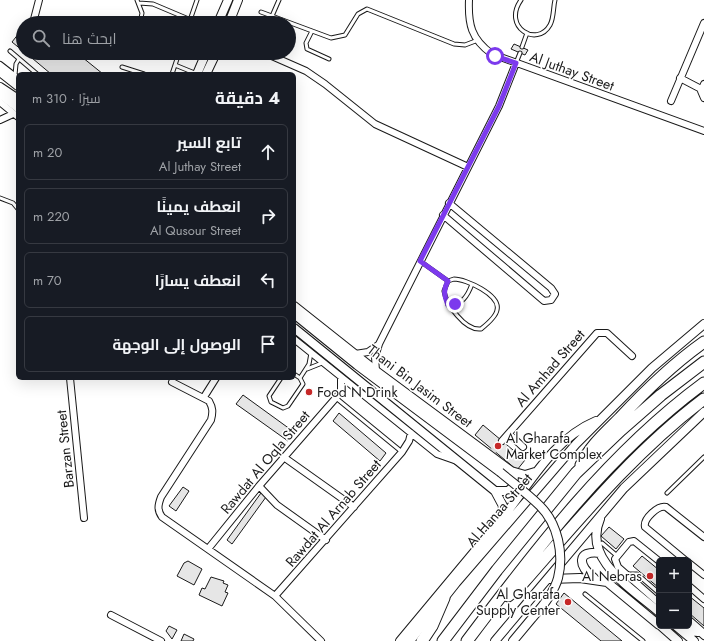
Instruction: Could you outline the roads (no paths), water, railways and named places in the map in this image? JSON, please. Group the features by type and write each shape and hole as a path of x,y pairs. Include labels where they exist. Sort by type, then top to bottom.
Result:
{"highway":[{"path":"576,473 590,448 627,410 668,370 704,342"},
{"path":"443,641 497,570 576,473 626,424 704,362"},
{"path":"467,641 568,512 606,471 671,409 704,383"},
{"path":"500,599 506,597 519,587 628,465 654,440 704,399"},
{"path":"422,641 432,626 444,598"}],"main road":[{"path":"221,16 228,0"},
{"path":"232,16 238,0"},
{"path":"198,72 203,60"},
{"path":"207,72 213,60"},
{"path":"0,72 16,84"},
{"path":"0,87 16,98"},
{"path":"0,94 16,113"},
{"name":"Thani Bin Jasim Street","path":"296,308 376,371 491,453 511,471"},
{"path":"296,316 357,365 500,472 541,506 550,519 559,542 560,566 557,580 548,597 513,641"},
{"name":"Al Hanaa Street","path":"410,641 444,598 576,444 652,368 704,324"},
{"path":"296,330 495,492 503,506 501,520"},
{"path":"495,641 629,483 704,412"},
{"path":"400,641 501,520 535,472 572,435 602,419"},
{"path":"511,471 525,475 535,472"},
{"path":"495,492 508,491 513,487 514,476 511,471"},
{"path":"603,512 596,531 600,553 611,571 656,609"},
{"path":"600,553 592,552 586,554 583,559 582,566 585,572 595,579 611,585 656,622"},
{"path":"548,579 571,577 595,579"},
{"path":"664,629 678,641"},
{"path":"679,629 694,641"},
{"path":"683,629 702,633"}],"street":[{"path":"35,16 39,0"},
{"name":"Al Juthay Street","path":"469,0 469,23 478,39 492,54 704,130"},
{"path":"671,101 704,23"},
{"path":"281,60 306,71 325,84 375,124 468,167"},
{"path":"376,371 375,357 379,344 499,106 516,63"},
{"path":"0,65 16,77"},
{"path":"680,78 702,87 704,98"},
{"path":"2,104 16,113 0,119 2,104"},
{"path":"443,215 544,301 552,300 554,298 554,291 449,203"},
{"path":"466,235 475,225"},
{"path":"499,262 508,252"},
{"name":"Al Amhad Street","path":"502,441 596,333 607,333 632,356"},
{"path":"296,342 441,457 457,461"},
{"path":"355,354 368,352 379,344"},
{"path":"341,377 341,392 357,390"},
{"name":"Barzan Street","path":"70,380 84,518"},
{"path":"204,398 215,380"},
{"path":"172,382 204,398 212,406 211,420 161,497 158,508 162,517 275,596 314,639 321,641"},
{"name":"Rawdat Al Oqla Street","path":"208,549 259,486 341,392"},
{"name":"Rawdat Al Arnab Street","path":"275,596 326,540 402,452 407,445 411,433"},
{"path":"508,434 523,447"},
{"path":"407,445 419,440"},
{"path":"285,458 354,507"},
{"path":"259,486 277,505 326,540"},
{"path":"681,557 644,525 660,507 670,509 704,537"},
{"path":"656,558 634,541 629,542 616,555 616,565 656,599"},
{"path":"692,565 704,575"},
{"path":"692,589 704,599"},
{"path":"111,615 149,638 161,641"},
{"path":"692,625 702,633"}],"lane":[{"path":"192,16 197,0"},
{"path":"261,12 272,16 279,0"},
{"path":"521,0 516,11 515,19 518,26 528,34 540,34 550,26 555,0"},
{"path":"141,16 142,13 138,1 153,4 179,16"},
{"path":"296,25 331,38 341,38 349,32 358,14 367,9 454,44 465,44 478,39"},
{"path":"312,31 306,44 307,49 329,59"},
{"path":"522,47 528,34"},
{"path":"10,51 16,56"},
{"path":"516,63 520,53"},
{"path":"16,72 15,67 18,60"},
{"path":"20,60 35,72"},
{"path":"173,72 177,60"},
{"path":"175,65 192,72"},
{"path":"122,67 138,72"},
{"path":"0,198 13,203 16,207"},
{"path":"420,261 448,281 459,279 472,284 493,298 497,306 496,314 484,326 476,330 471,328 448,305 444,291 448,281"},
{"path":"448,305 464,300 472,284"},
{"path":"307,370 311,353"},
{"path":"300,378 307,370 322,362"},
{"path":"280,380 269,396 271,402 283,408 288,406 302,387 303,384 300,378 296,375"},
{"path":"336,398 402,452"},
{"path":"667,493 704,457"},
{"path":"602,543 616,555"},
{"path":"627,575 637,574 656,590"},
{"path":"585,594 643,641"},
{"path":"692,621 702,633"}],"tunnel":[{"path":"493,451 502,441"}],"place":[{"name":"Food N Drink","path":"309,392"},
{"name":"Al Gharafa Market Complex","path":"498,446"},
{"name":"Al Nebras","path":"650,576"},
{"name":"Al Gharafa Supply Center","path":"568,602"}]}
